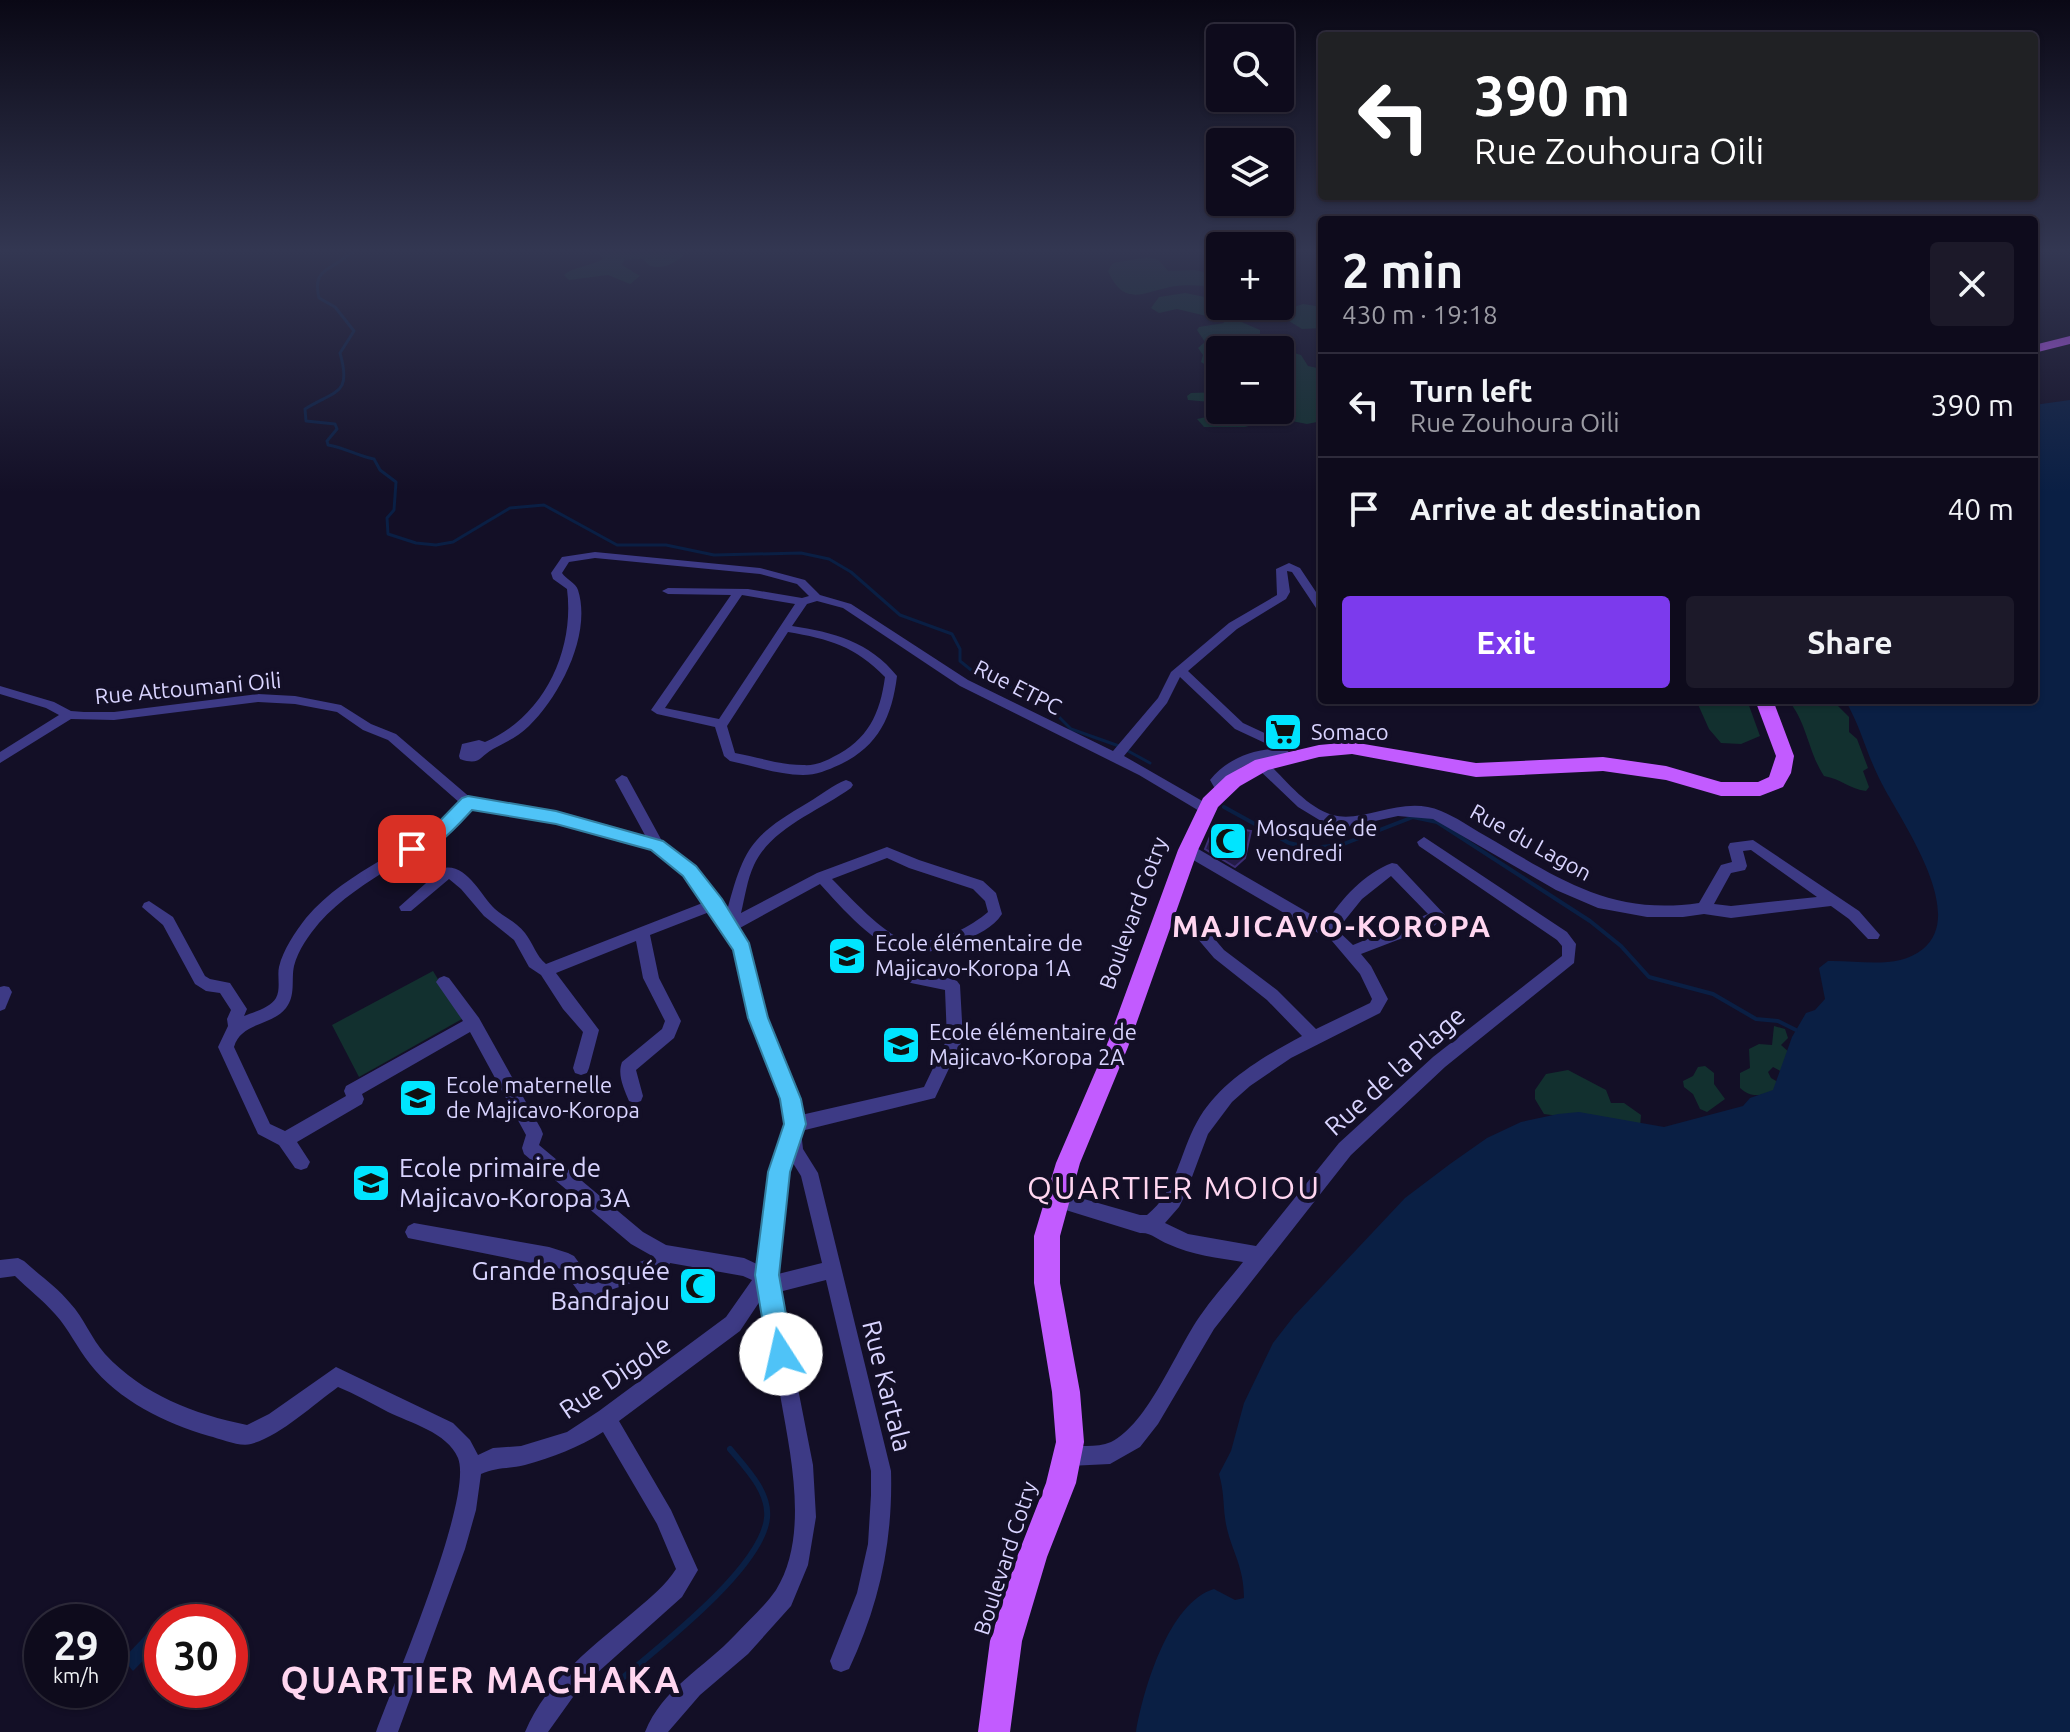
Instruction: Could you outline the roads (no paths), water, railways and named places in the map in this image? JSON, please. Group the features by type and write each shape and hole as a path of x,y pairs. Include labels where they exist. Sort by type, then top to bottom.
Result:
{"main road":[{"path":"2038,348 2070,340"},
{"name":"Boulevard Cotry","path":"994,1732 1006,1641 1069,1456 1066,1392 1045,1260 1047,1236 1068,1163 1117,1047 1161,921 1206,809 1250,770 1289,758 1352,748 1476,770 1603,764 1666,773 1721,789 1760,789 1776,782 1782,773 1785,756 1766,704"}],"street":[{"path":"484,748 498,744 532,719 568,653 575,601 572,588 556,573 566,559 595,555 760,571 801,582 810,599"},
{"path":"1121,751 1163,700 1170,682 1181,671 1233,626 1282,597 1280,571 1283,567 1296,570 1318,603"},
{"path":"668,591 748,592 810,599"},
{"path":"722,724 657,710 737,594"},
{"path":"784,628 844,638 874,657 891,676 888,702 878,728 864,746 836,762 809,770 730,756 722,724 784,628 810,599"},
{"name":"Rue ETPC","path":"810,599 847,606 964,683 1121,751 1206,809"},
{"path":"1181,671 1239,726 1269,740 1289,758"},
{"path":"0,690 50,705 69,715"},
{"name":"Rue Attoumani Oili","path":"69,715 114,716 253,699 316,702 341,709 367,727 392,737 468,803"},
{"path":"0,758 69,715"},
{"path":"1223,791 1217,780 1236,765 1272,752 1289,758"},
{"name":"Rue du Lagon","path":"1262,765 1310,808 1330,820 1350,822 1413,810 1436,814 1561,886 1598,902 1647,911 1704,908 1731,912 1830,901"},
{"path":"622,780 657,845"},
{"path":"728,927 737,909 746,868 760,843 780,826 813,809 846,785"},
{"path":"301,1162 285,1140 264,1129 226,1047 228,1037 236,1028 280,1004 285,995 286,966 292,953 313,920 329,904 382,866 440,833 468,803 556,817 657,845"},
{"name":"Rue de la Plage","path":"1069,1456 1110,1454 1133,1440 1151,1417 1207,1322 1345,1149 1457,1046 1569,959 1569,944 1562,936 1424,842"},
{"name":"Rue Kartala","path":"657,845 690,871 743,949 758,1018 790,1099 795,1124 795,1151 809,1173 881,1471 883,1513 861,1617 841,1661"},
{"path":"1704,908 1726,869 1740,866 1735,847 1753,845 1854,915 1873,935"},
{"path":"1056,1199 1140,1224 1158,1219 1176,1194 1198,1137 1211,1116 1257,1071 1379,1004 1380,999 1366,970 1353,951 1329,931 1188,850"},
{"path":"728,927 822,877 887,852 987,890 995,906 995,914 959,937 926,947 905,946 894,943 822,877"},
{"path":"1329,931 1338,915 1371,882 1392,868 1438,915 1429,922 1353,951"},
{"path":"406,907 448,872 471,886 486,909 516,931 535,966 546,971 568,1004 591,1030 581,1068"},
{"path":"546,971 576,955 715,904"},
{"path":"149,907 168,921 200,980 206,985 225,987 239,1009 236,1028"},
{"path":"1161,921 1188,926 1202,934 1219,954 1272,995 1314,1037"},
{"path":"635,1096 628,1067 668,1033 673,1021 651,978 642,933"},
{"path":"656,1732 664,1717 692,1687 740,1646 783,1598 797,1565 806,1517 803,1465 767,1275 779,1172 795,1124 929,1093 955,1039 952,985 911,977"},
{"path":"444,982 473,1023 535,1134 530,1148 637,1238 664,1253 744,1267 767,1275 778,1283 832,1269"},
{"path":"285,1140 356,1099 352,1091 473,1023"},
{"path":"1151,1223 1160,1232 1188,1243 1260,1256"},
{"path":"414,1232 568,1262 587,1289 660,1265 664,1253"},
{"path":"0,1269 18,1267 67,1313 83,1341 111,1373 142,1399 167,1411 248,1435 276,1421 336,1377 443,1427 461,1444 472,1468 448,1574 405,1677 387,1732"},
{"name":"Rue Digole","path":"472,1468 493,1458 521,1456 572,1440 606,1418 733,1324 767,1275"},
{"path":"536,1732 568,1682 681,1584 687,1570 683,1554 664,1517 606,1418"}],"water":[{"path":"2070,400 2070,1732 1136,1732 1152,1672 1171,1629 1184,1611 1198,1597 1214,1589 1235,1600 1244,1598 1242,1575 1227,1529 1219,1474 1231,1451 1244,1403 1273,1343 1294,1316 1405,1198 1487,1138 1521,1122 1579,1112 1664,1127 1743,1106 1750,1098 1773,1090 1792,1037 1806,1013 1815,1010 1825,999 1819,968 1828,961 1902,960 1923,949 1935,933 1938,912 1925,864 1879,778 1847,704 2038,704 2038,404"},
{"path":"144,1637 144,1660 133,1671 128,1665 128,1654"}],"waterway":[{"path":"353,330 340,353 344,377 339,390 305,409 306,421 335,424 337,429 327,441 328,445 374,459 380,470 396,482 394,510 387,518 388,534 416,543 436,545 453,542 510,508 544,505 617,545 666,545 714,555 801,553 829,559 851,572 900,615 952,634 960,649 960,661 976,674 1039,697 1071,729 1119,746 1150,763"},
{"path":"1224,807 1289,843 1311,848 1341,845 1413,817 1437,822 1590,921 1621,946 1649,977 1713,994 1756,1019 1778,1021 1796,1030"},
{"path":"620,1680 706,1606 747,1560 761,1538 767,1518 765,1499 755,1480 730,1449"}],"place":[{"name":"Somaco","path":"1283,732"},
{"name":"Mosquée de vendredi","path":"1228,841"},
{"name":"Ecole élémentaire de Majicavo-Koropa 1A","path":"847,956"},
{"name":"Ecole élémentaire de Majicavo-Koropa 2A","path":"901,1045"},
{"name":"Ecole maternelle de Majicavo-Koropa","path":"418,1098"},
{"name":"Ecole primaire de Majicavo-Koropa 3A","path":"371,1183"},
{"name":"Grande mosquée Bandrajou","path":"698,1286"}],"district":[{"name":"MAJICAVO-KOROPA","path":"1332,927"},
{"name":"QUARTIER MOIOU","path":"1174,1188"},
{"name":"QUARTIER MACHAKA","path":"481,1680"}]}
